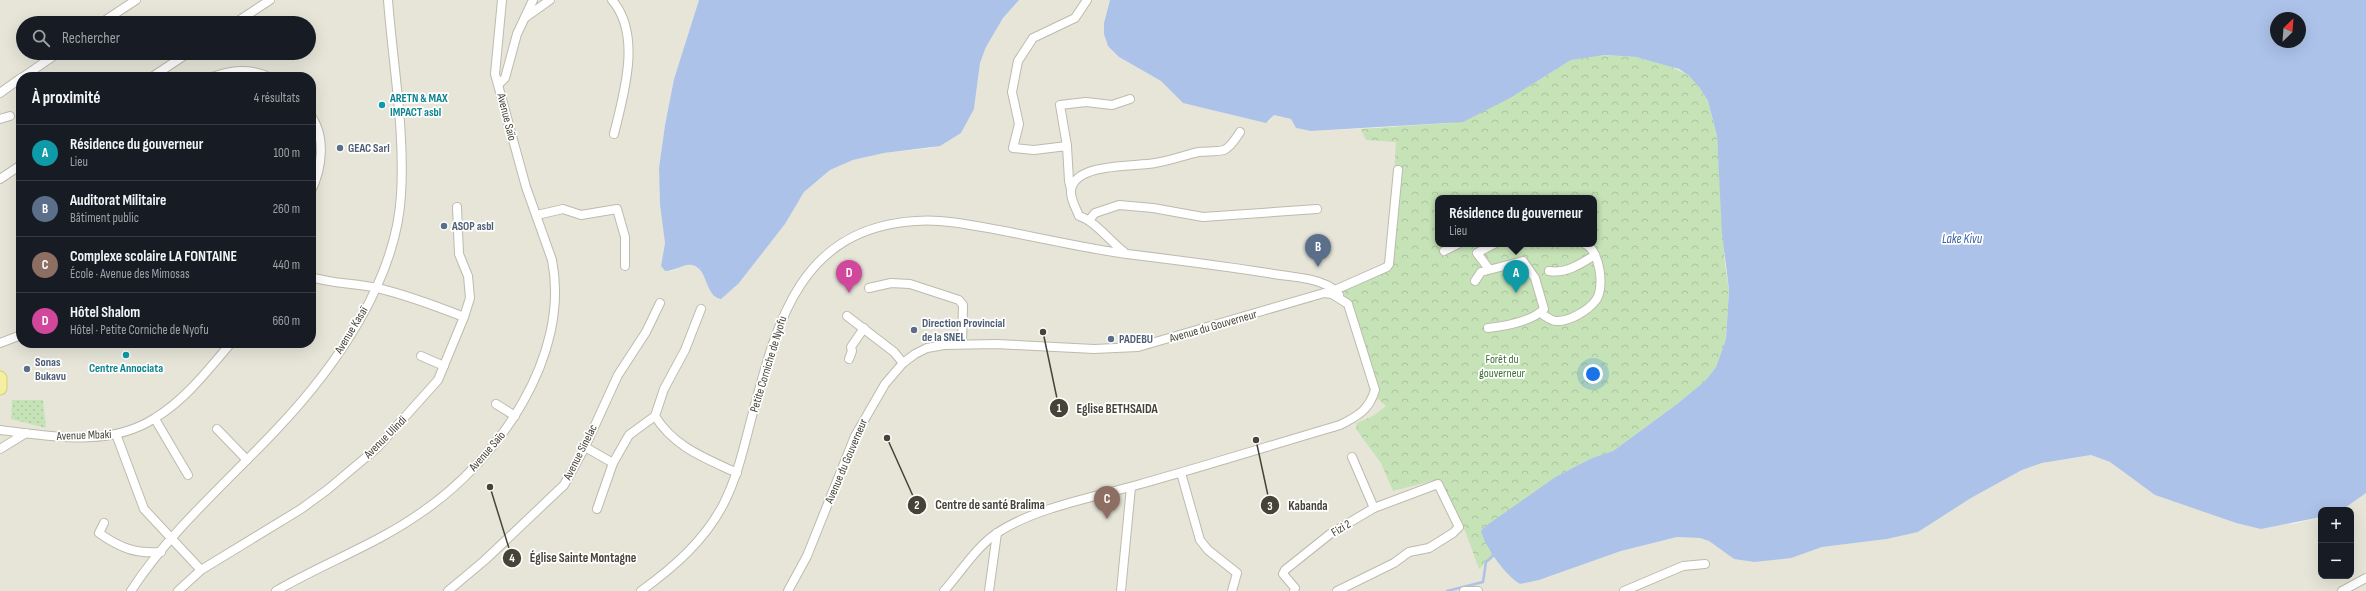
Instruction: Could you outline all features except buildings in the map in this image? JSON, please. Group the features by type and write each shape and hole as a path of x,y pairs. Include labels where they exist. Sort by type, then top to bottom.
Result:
{"main road":[{"path":"0,378 0,388"}],"street":[{"path":"246,16 270,0"},
{"name":"Avenue Kasaï","path":"131,591 173,538 320,380 345,342 376,287 391,255 401,197 402,148 388,0"},
{"path":"499,84 495,74 495,60 502,0"},
{"name":"Avenue Saïo","path":"276,591 380,538 423,512 442,497 487,454 514,416 543,355 554,316 555,277 552,260 517,158 499,84 505,78 516,34 534,0"},
{"path":"525,18 550,0"},
{"path":"612,0 629,31 630,49 614,134"},
{"path":"1067,146 1034,150 1014,148 1019,124 1012,92 1013,80 1018,61 1033,38 1075,18 1087,0"},
{"path":"111,16 132,1"},
{"path":"31,72 48,60"},
{"path":"160,72 178,60"},
{"path":"225,72 243,70 250,72"},
{"path":"0,93 16,82"},
{"path":"1125,254 1104,236 1090,219 1079,216 1073,201 1069,181 1067,146 1060,105 1086,102 1112,105 1130,99"},
{"path":"0,120 10,116"},
{"path":"316,123 321,149 319,169 316,177"},
{"path":"1071,189 1082,177 1109,167 1154,164 1199,152 1224,150 1240,132"},
{"path":"0,178 16,168"},
{"path":"944,591 982,546 997,533 1046,511 1181,473 1340,425 1357,417 1366,410 1375,390 1348,304 1335,290 1387,267 1389,264 1398,170"},
{"path":"1090,219 1095,213 1119,206 1153,208 1203,217 1317,209"},
{"name":"Avenue Ulindi","path":"178,591 202,570 301,509 327,490 382,443 423,399 438,380 464,317 470,288 459,254 457,207"},
{"path":"537,216 563,209 581,215 617,210 625,237 624,266"},
{"name":"Petite Corniche de Nyofu","path":"641,591 667,573 691,550 710,528 724,504 736,473 774,339 783,314 794,294 810,271 828,252 845,240 867,230 917,220 982,227 1125,254 1216,264 1310,279 1325,284 1335,290"},
{"path":"1444,251 1452,247"},
{"path":"1488,247 1477,253 1489,269"},
{"path":"1540,313 1556,321 1571,318 1585,310 1597,299 1601,272 1595,255 1590,247"},
{"path":"1549,271 1556,272 1578,266 1595,255"},
{"path":"1475,281 1481,272 1523,261 1527,263 1535,278 1544,308 1540,313 1507,325 1488,328"},
{"path":"316,279 329,283 376,287 422,300 464,317"},
{"path":"870,288 891,283 910,284 960,300 962,305 962,344"},
{"name":"Avenue du Gouverneur","path":"788,591 807,556 855,436 885,384 903,364 927,348 944,344 996,344 1094,349 1138,347 1324,293 1341,297"},
{"name":"Avenue Sinelac","path":"448,591 485,560 564,485 585,447 618,375 646,332 660,303"},
{"path":"597,509 614,463 629,435 655,416 664,389 688,344 701,309"},
{"path":"847,316 894,352 903,364"},
{"path":"849,359 852,351 850,346 864,328"},
{"path":"0,343 16,337"},
{"name":"Avenue Mbaki","path":"0,430 66,438 116,434 155,419 178,401 202,377 227,348"},
{"path":"421,356 444,366"},
{"path":"496,404 514,416"},
{"path":"655,416 662,427 680,445 736,473"},
{"path":"155,419 188,475"},
{"path":"217,429 247,460"},
{"path":"0,449 26,433"},
{"path":"116,434 144,509 202,570"},
{"path":"585,447 614,463"},
{"path":"1336,591 1394,563 1409,552 1429,548 1453,533 1459,527 1438,484 1374,508 1352,457"},
{"path":"1181,473 1200,540 1208,550 1237,573 1232,591"},
{"path":"1121,591 1132,487"},
{"name":"Fizi 2","path":"1296,590 1283,574 1285,570 1330,534 1374,508"},
{"path":"104,523 99,530 100,533 130,551 143,554 162,552"},
{"path":"989,591 997,533"},
{"path":"1624,591 1683,566 1705,564"},
{"path":"2342,591 2366,578"},
{"path":"293,582 293,591"},
{"path":"1464,591 1478,591"}],"shaded area":[{"path":"0,0 699,0 674,79 665,125 659,168 665,243 661,266 665,271 672,271 688,264 693,265 698,267 704,277 739,283 785,224 804,192 830,170 853,160 884,153 931,148 961,133 974,109 980,63 986,47 1003,18 1019,0 1110,0 1104,23 1106,42 1119,57 1161,81 1183,103 1269,122 1274,115 1291,119 1296,128 1311,131 1395,127 1560,66 1571,60 1604,55 1636,57 1670,66 1688,75 1494,555 1508,573 1520,584 1539,580 1621,551 1677,537 1700,538 1709,541 1734,559 1754,562 1822,547 1887,539 1918,532 1971,498 2022,470 2042,463 2091,455 2110,462 2155,495 2236,523 2293,524 2318,518 2318,579 2354,579 2354,507 2346,507 2366,493 2366,591 0,591"}],"green space":[{"name":"Forêt du gouverneur","path":"1597,55 1636,57 1670,66 1688,75 1699,87 1708,101 1717,136 1725,264 1729,290 1726,339 1716,367 1705,381 1677,404 1613,451 1592,458 1557,476 1487,547 1494,555 1479,569 1464,528 1436,480 1393,491 1381,463 1356,429 1357,423 1373,416 1386,406 1369,391 1368,364 1365,351 1355,325 1335,290 1383,269 1389,256 1396,142 1366,140 1361,129 1452,123 1539,80 1571,60"},
{"path":"12,400 43,400 46,428 11,419"}],"water":[{"path":"699,0 1019,0 1003,18 986,47 980,63 974,109 961,133 940,146 884,153 853,160 830,170 804,192 785,224 739,283 721,299 712,293 701,271 697,267 689,265 665,271 661,266 665,243 660,204 659,168 665,125 674,79"},
{"name":"Lake Kivu","path":"1110,0 2366,0 2366,493 2346,507 2318,507 2318,518 2261,529 2236,523 2155,495 2110,462 2091,455 2042,463 2022,470 1971,498 1918,532 1887,539 1822,547 1791,558 1754,562 1734,559 1709,541 1700,538 1677,537 1621,551 1539,580 1520,584 1509,575 1491,553 1483,538 1481,531 1483,528 1557,476 1592,458 1613,451 1677,404 1705,381 1716,367 1726,339 1729,290 1722,233 1717,136 1708,101 1699,87 1688,75 1679,69 1636,57 1604,55 1571,60 1510,98 1463,122 1311,131 1296,128 1291,119 1274,115 1266,123 1183,103 1161,81 1119,57 1108,46 1104,34 1104,23"}],"waterway":[{"path":"1447,591 1483,582 1486,562 1494,555"}],"place":[{"name":"ARETN & MAX IMPACT asbl","path":"382,105"},
{"name":"GEAC Sarl","path":"340,148"},
{"name":"ASOP asbl","path":"444,226"},
{"name":"Auditorat Militaire","path":"1318,267"},
{"name":"Hôtel Shalom","path":"849,293"},
{"name":"Résidence du gouverneur","path":"1516,293"},
{"name":"Direction Provincial de la SNEL","path":"914,330"},
{"name":"Eglise BETHSAIDA","path":"1043,332"},
{"name":"PADEBU","path":"1111,339"},
{"name":"Centre Annociata","path":"126,355"},
{"name":"Sonas Bukavu","path":"27,369"},
{"name":"Centre de santé Bralima","path":"887,438"},
{"name":"Kabanda","path":"1256,440"},
{"name":"Église Sainte Montagne","path":"490,487"},
{"name":"Complexe scolaire LA FONTAINE","path":"1107,519"}]}
